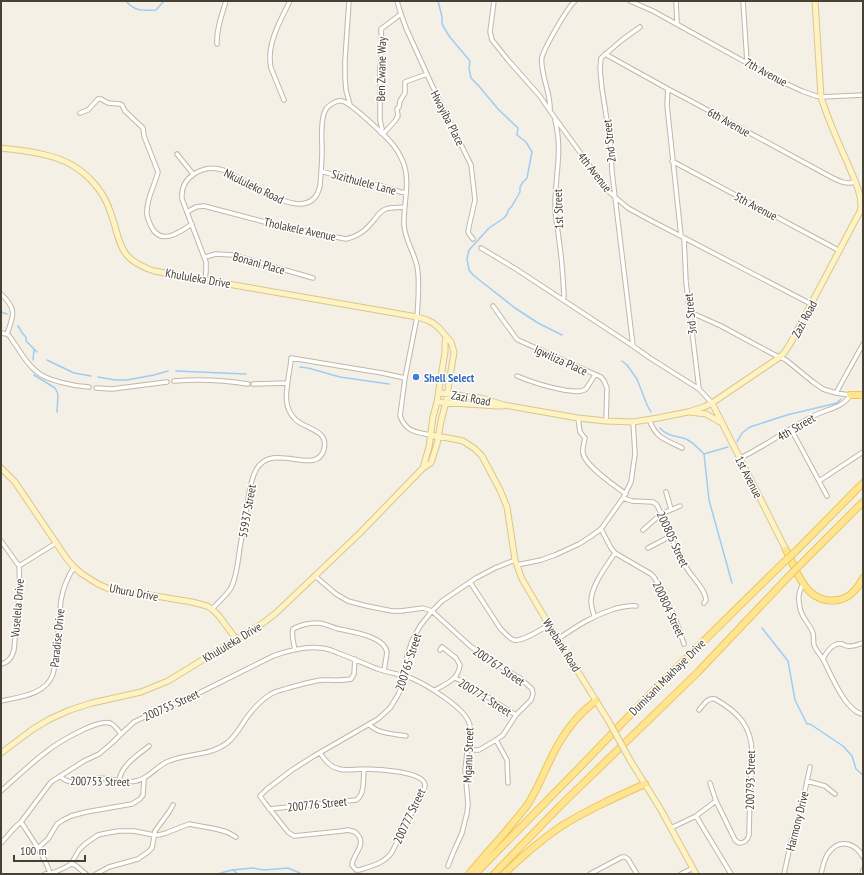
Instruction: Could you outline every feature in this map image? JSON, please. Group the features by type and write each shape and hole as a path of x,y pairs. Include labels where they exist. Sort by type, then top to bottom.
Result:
{"main road":[{"path":"850,395 863,395"},
{"name":"Dumisani Makhaye Drive","path":"475,874 651,692 794,553 863,483"},
{"name":"Dumisani Makhaye Drive","path":"494,874 560,806 698,672 790,575 863,502"},
{"path":"786,550 803,584 817,598 833,600 848,596 855,591 863,578"},
{"path":"469,874 518,817 534,793 554,751 564,735 575,720 596,701"},
{"path":"504,874 526,853 559,828 598,806 645,784"}],"street":[{"path":"217,44 218,31 226,1"},
{"path":"286,1 288,6"},
{"path":"284,100 270,63 275,32 290,1"},
{"path":"349,1 345,60 346,90 350,105 394,146 403,163 406,193 404,225 408,244 417,266 417,317 405,378 400,416 405,427 415,432 430,435"},
{"name":"Hwayiba Place","path":"397,1 401,14 440,103 471,165 475,200 468,231 473,239"},
{"name":"4th Avenue","path":"494,1 490,32 492,40 539,95 608,191 628,208 811,304"},
{"path":"550,111 551,104 543,72 542,59 571,4 575,1"},
{"path":"630,1 677,23 676,1"},
{"path":"743,1 747,62"},
{"name":"Zazi Road","path":"439,392 481,398 504,405 578,418 632,422 688,412 704,407 784,353 862,211 856,182 821,97 816,1"},
{"name":"Ben Zwane Way","path":"382,134 380,120 380,68 382,50 381,29 401,14"},
{"name":"7th Avenue","path":"677,23 774,78 802,91 821,97 863,94"},
{"path":"605,54 640,27"},
{"name":"6th Avenue","path":"605,54 831,177 850,184 856,182"},
{"name":"2nd Street","path":"605,54 601,58 600,62 600,75 610,140 612,172 633,346"},
{"path":"382,134 395,122 398,116 397,109 405,93 404,82 427,74"},
{"name":"3rd Street","path":"668,89 667,105 672,162 699,389"},
{"path":"80,113 88,110 96,101 100,99 106,103 122,105 125,111 143,128 144,136 158,172 148,200 146,211 151,228 155,233 164,237 172,236 192,224"},
{"name":"Nkululeko Road","path":"193,174 200,170 211,168 223,170 281,200 297,204 302,204 309,201 318,194 320,186 322,126 324,113 328,106 336,102 342,101 350,105"},
{"name":"1st Street","path":"555,118 559,146 556,215 562,268 563,300"},
{"name":"Khululeka Drive","path":"1,148 61,160 76,168 92,181 103,196 110,211 123,251 141,266 154,271 417,317 433,323 439,328 451,342 454,352 448,394 439,436 431,462 423,468 370,522 276,613 263,623 168,681 128,696 92,703 70,710 33,729 1,753"},
{"path":"177,154 193,174 183,187 181,194 205,257 207,266 205,280"},
{"name":"5th Avenue","path":"672,162 840,251"},
{"name":"Sizithulele Lane","path":"321,171 337,176 349,177 365,184 378,185 406,193"},
{"name":"Tholakele Avenue","path":"187,212 196,207 204,206 280,226 346,239 360,234 380,212 387,208 405,207"},
{"path":"481,248 699,389 712,403"},
{"name":"Bonani Place","path":"205,257 216,254 233,255 312,278"},
{"path":"1,294 9,303 13,311 7,334"},
{"name":"Igwiliza Place","path":"493,306 518,340 601,377 608,388 606,421"},
{"path":"690,312 721,326 786,360 823,389 850,395"},
{"path":"1,333 7,334 11,338 31,366 40,374 56,381 89,387"},
{"name":"Khululeka Drive","path":"423,468 429,447 433,418 439,392 446,337"},
{"path":"836,393 863,344"},
{"name":"55937 Street","path":"212,609 226,594 233,581 238,561 251,483 256,469 265,460 271,458 284,457 307,461 314,460 322,454 324,448 323,437 319,432 294,419 286,405 285,396 291,358 405,378"},
{"path":"517,376 547,387 578,392 586,390 595,375"},
{"path":"174,381 211,379 248,384"},
{"path":"96,388 112,389 166,382"},
{"path":"253,384 287,383"},
{"name":"4th Street","path":"739,459 767,444 810,417 839,406 849,398 850,395"},
{"name":"Zazi Road","path":"437,402 497,406 504,405"},
{"name":"1st Avenue","path":"712,403 786,550"},
{"path":"688,412 706,414 722,424"},
{"path":"578,418 580,432 585,438 583,453 585,459 594,469 626,494"},
{"path":"649,419 657,434 665,440 682,448"},
{"path":"601,529 626,494 631,482 635,461 632,422"},
{"path":"791,429 827,496"},
{"name":"Wyebank Road","path":"430,435 463,441 482,456 507,507 516,562 522,579 608,720 696,874"},
{"path":"819,481 863,452"},
{"name":"Uhuru Drive","path":"1,468 15,482 74,567 90,580 108,588 125,592 192,602 206,606 220,616 236,639"},
{"path":"666,492 672,509"},
{"name":"200805 Street","path":"623,498 632,501 655,503 657,505 682,561 705,596 706,600 704,603"},
{"path":"643,530 661,514 680,506"},
{"name":"200765 Street","path":"269,809 260,796 262,793 292,770 378,719 390,708 402,686 407,656 414,637 420,626 442,601 485,573 516,562 541,560 555,555 590,537 601,529"},
{"name":"200804 Street","path":"601,529 615,553 654,577 674,615 684,644"},
{"path":"648,548 671,536"},
{"path":"1,541 19,566"},
{"name":"Vuselela Drive","path":"1,664 9,660 14,650 20,580 19,566 56,542"},
{"path":"594,616 591,604 592,595 601,574 615,553"},
{"name":"Paradise Drive","path":"1,702 35,692 49,682 53,674 55,664 62,590 74,567"},
{"path":"315,576 336,594 348,600 367,606 392,611 423,608 432,611"},
{"path":"470,582 500,628 510,638 520,640 549,625"},
{"path":"803,584 798,594 800,609 803,619 812,632 814,645 823,659 836,687 853,710 861,714 863,718"},
{"path":"558,639 594,616 628,606 636,606"},
{"name":"200767 Street","path":"432,611 483,656 520,678 532,689 533,694 531,700 516,715 506,732 479,750 468,750"},
{"path":"295,650 292,632 293,629 310,624 325,624 360,633 378,641 387,648 384,671"},
{"path":"823,659 833,646 838,644 852,646 863,643"},
{"path":"435,690 455,678 460,669 459,662 456,658 442,647 440,650"},
{"name":"200755 Street","path":"1,843 21,822 51,782 84,761 99,754 134,722 153,712 189,698 273,656 295,650 321,648 356,659 384,671"},
{"name":"200753 Street","path":"60,776 63,779 73,782 97,778 131,782 144,779 161,765 169,761 180,757 210,751 228,743 235,736 256,706 272,693 314,681 350,679 354,674 356,659"},
{"name":"Mganu Street","path":"384,671 404,676 435,690 470,721 465,770 468,804 467,813 462,833 448,866"},
{"name":"200771 Street","path":"455,678 464,682 516,715"},
{"name":"200793 Street","path":"699,710 709,699 714,698 737,714 746,726 752,751 750,831 748,839 741,843 735,840 716,801 710,783"},
{"path":"1,791 47,751 83,729 104,722 114,725 121,734"},
{"path":"369,724 381,731 406,736"},
{"path":"496,740 507,760 508,783"},
{"path":"119,781 121,772 132,760 149,746"},
{"name":"200777 Street","path":"269,809 288,832 294,836 348,830 358,834 361,845 352,862 352,865 356,870 385,860 389,857 425,787 424,783 417,776 393,771 338,769 332,767 320,753"},
{"name":"Harmony Drive","path":"784,874 810,767"},
{"name":"200776 Street","path":"269,809 356,800 362,794 364,769"},
{"path":"38,848 48,839 57,824 71,816 136,802 143,795 144,779"},
{"path":"807,781 825,786 835,794"},
{"path":"671,828 696,816 716,801"},
{"path":"96,874 109,867 138,859 145,855 152,848 154,835 173,805"},
{"path":"696,816 731,874"},
{"path":"21,822 38,848 50,873"},
{"path":"45,874 61,870 71,864 79,850 85,844 98,835 107,833 127,830 154,835 166,834 189,824 227,832 236,837"},
{"path":"821,874 829,851 836,846 842,844 853,846 858,849 863,857"},
{"path":"590,874 622,857 625,857 628,859 637,874"},
{"path":"71,864 75,865 86,874"},
{"path":"681,874 693,868"},
{"path":"862,874 863,870"}],"waterway":[{"path":"126,1 132,7 139,10 156,10 164,1"},
{"path":"438,1 442,24 449,36 470,61 469,68 471,78 498,109 518,128 517,135 526,142 532,152 527,178 520,187 520,192 507,214 504,218 489,228 469,250 467,259 469,270 473,275 515,308 538,323 562,335"},
{"path":"1,312 7,314"},
{"path":"18,326 26,337 26,341 37,352"},
{"path":"33,360 34,350"},
{"path":"47,360 74,373 91,376"},
{"path":"622,361 627,365 637,379 651,412"},
{"path":"300,367 340,377 389,384"},
{"path":"98,377 115,380 127,380 168,371"},
{"path":"176,371 246,374"},
{"path":"34,375 55,388 58,394 57,412"},
{"path":"737,442 742,433 750,427 787,415 837,403 841,399"},
{"path":"660,428 669,434 689,440 704,454 709,500 732,583"},
{"path":"704,454 728,447"},
{"path":"762,628 788,661 795,700 807,724 810,724 843,746 852,756 856,769 863,775"},
{"path":"217,874 232,870 253,868 264,870 288,868 302,874"},
{"path":"233,870 238,874"}],"place":[{"name":"Shell Select","path":"416,377"}]}
